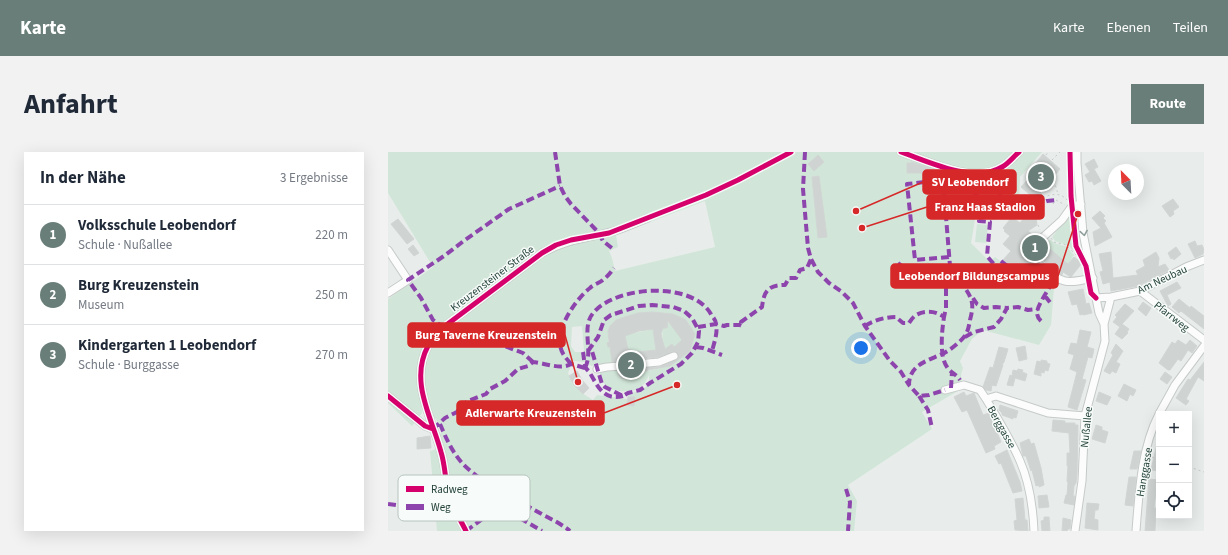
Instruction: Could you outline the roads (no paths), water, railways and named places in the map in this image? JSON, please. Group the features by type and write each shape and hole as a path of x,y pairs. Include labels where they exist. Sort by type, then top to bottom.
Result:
{"street":[{"path":"901,152 970,174 986,173 1002,167 1018,152"},
{"name":"Nußallee","path":"1077,152 1084,233 1099,312 1104,324"},
{"path":"943,184 981,180 986,173"},
{"path":"1043,237 1062,220 1069,206 1081,204"},
{"name":"Kreuzensteiner Straße","path":"446,475 442,453 433,429 421,384 424,352 441,328 542,253 571,240 609,233 648,218"},
{"path":"388,250 408,280 388,293"},
{"name":"Am Neubau","path":"1096,298 1111,297 1140,291 1186,267 1204,260"},
{"path":"1041,266 1054,277 1062,281 1072,282 1093,278"},
{"path":"1066,275 1076,281"},
{"name":"Pfarrweg","path":"1140,291 1204,340"},
{"name":"Nußallee","path":"1076,531 1082,481 1085,416 1104,341 1104,324 1111,297"},
{"name":"Hanggasse","path":"1161,411 1175,385 1204,346"},
{"path":"598,369 607,366 659,362 674,356"},
{"path":"945,390 964,385 980,390 986,399"},
{"path":"388,396 425,426 433,429"},
{"name":"Berggasse","path":"1034,531 1032,505 1027,481 1020,461 986,399 996,396 1048,413 1085,416"},
{"name":"Hanggasse","path":"1136,531 1140,490 1146,455 1156,420"},
{"name":"Kreuzensteiner Straße","path":"461,521 466,531"}],"place":[{"name":"Kindergarten 1 Leobendorf","path":"1041,177"},
{"name":"SV Leobendorf","path":"856,211"},
{"name":"Leobendorf Bildungscampus","path":"1078,214"},
{"name":"Franz Haas Stadion","path":"862,228"},
{"name":"Volksschule Leobendorf","path":"1035,248"},
{"name":"Burg Kreuzenstein","path":"631,365"},
{"name":"Burg Taverne Kreuzenstein","path":"578,382"},
{"name":"Adlerwarte Kreuzenstein","path":"677,385"}]}
